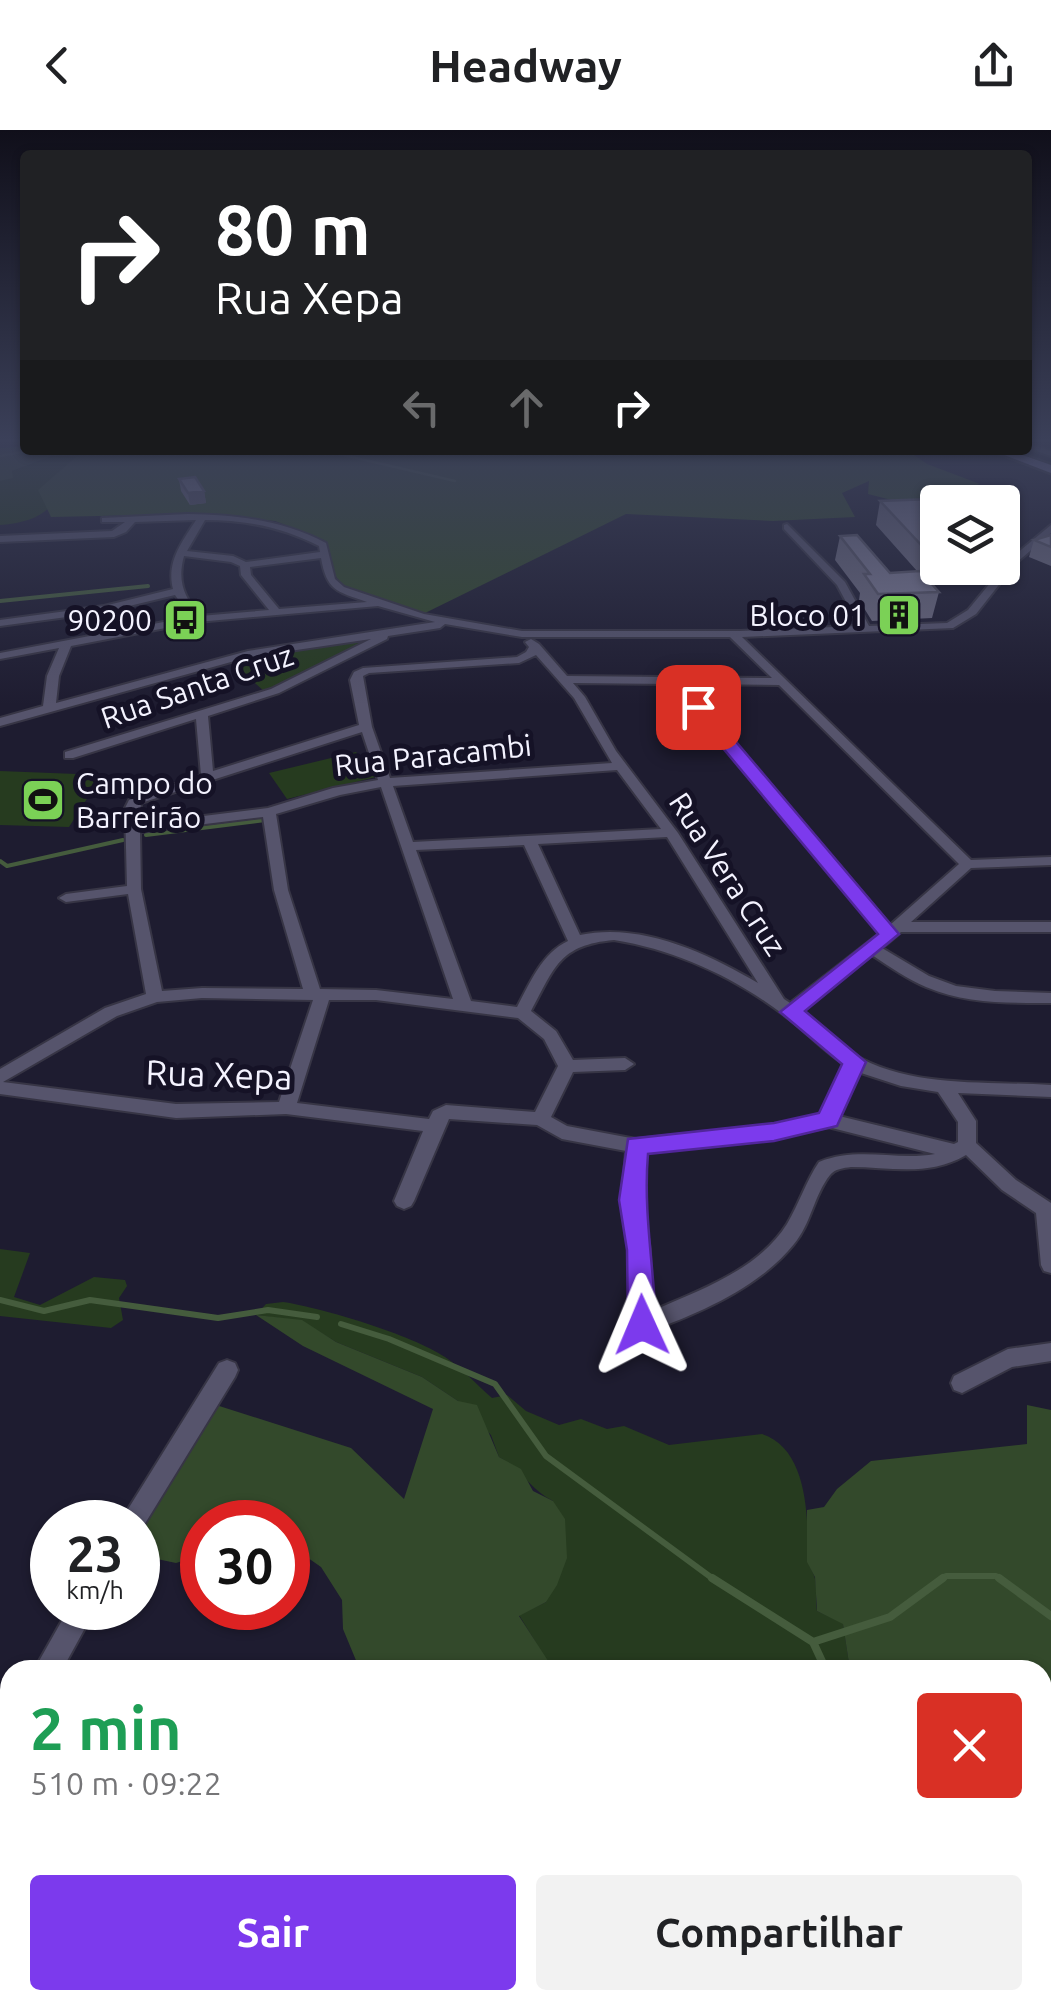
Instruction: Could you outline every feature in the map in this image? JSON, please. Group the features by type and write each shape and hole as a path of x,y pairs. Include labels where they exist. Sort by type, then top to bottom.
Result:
{"street":[{"path":"0,539 109,534 124,530"},
{"path":"194,530 179,553 174,575 178,591 197,619"},
{"path":"288,530 318,542 326,554 327,572 334,585 450,624 522,634 733,634 866,630 957,622 972,612 1013,561 1049,530"},
{"path":"790,530 841,584 866,630"},
{"path":"179,553 233,558 246,565 326,554"},
{"path":"246,565 246,575 276,612"},
{"path":"0,622 104,608 178,591"},
{"path":"0,656 197,619 380,603"},
{"path":"0,722 248,654 450,624"},
{"name":"Rua Santa Cruz","path":"69,756 276,690 393,632"},
{"name":"Rua Vera Cruz","path":"522,634 567,679 621,766 785,1007"},
{"path":"733,634 967,864"},
{"path":"50,708 53,676 66,644"},
{"path":"464,1006 366,727 356,680 368,670 519,660 531,654 535,646"},
{"path":"567,679 782,682"},
{"path":"675,680 894,931"},
{"path":"202,713 207,775"},
{"path":"155,996 134,890 132,808 140,796 366,727"},
{"name":"Rua Paracambi","path":"134,830 268,812 338,791 388,782 621,766"},
{"path":"268,812 281,890 318,994 286,1108"},
{"path":"410,846 670,833"},
{"path":"529,839 576,942"},
{"path":"785,1007 894,931 967,864 1051,861"},
{"path":"65,898 134,890"},
{"path":"894,931 1051,926"},
{"path":"522,1013 548,964 576,942 614,938 660,944 717,968 785,1007 854,1062 906,1080 1051,1091"},
{"path":"871,948 937,986 954,991 1051,998"},
{"path":"0,1078 112,1012 155,996 376,995 522,1013 549,1030 562,1049 567,1066 540,1119"},
{"path":"854,1062 828,1120 961,1149 1048,1212 1051,1266"},
{"path":"567,1066 626,1064"},
{"path":"942,1085 967,1121 961,1149"},
{"name":"Rua Xepa","path":"0,1088 176,1110 286,1108 437,1121 446,1112 540,1119 558,1140 636,1146 774,1132 828,1120"},
{"path":"404,1201 437,1121"},
{"path":"636,1146 632,1200 640,1250 642,1325 758,1269 790,1234 808,1207 820,1172 828,1165 852,1161 923,1163 961,1149"},
{"path":"962,1382 1008,1358 1051,1352"},
{"path":"146,1500 227,1370"},
{"path":"53,1660 70,1630"}],"green space":[{"path":"298,530 594,530 421,615 343,586 318,553 324,540"},
{"path":"376,637 286,684 264,691 230,661 260,652"},
{"path":"356,752 376,777 287,799 269,773"},
{"name":"Campo do Barreirão","path":"0,771 102,775 69,827 0,825"},
{"path":"0,1249 30,1253 14,1297 40,1305 94,1277 125,1280 127,1286 119,1298 123,1320 111,1328 0,1316"},
{"path":"266,1304 300,1305 411,1340 451,1361 492,1398 507,1395 526,1411 559,1425 581,1419 607,1429 624,1426 669,1445 762,1434 777,1442 789,1454 802,1486 817,1611 843,1623 849,1660 546,1660 519,1615 546,1602 553,1501 499,1457 491,1435 458,1401 422,1377 336,1342 302,1321 256,1315"},
{"path":"256,1315 302,1320 336,1342 422,1377 458,1401 477,1405 499,1457 521,1469 533,1491 553,1501 565,1519 567,1558 557,1585 546,1602 519,1616 548,1660 356,1660 343,1629 342,1600 321,1567 310,1559 310,1500 180,1500 180,1562 160,1560 159,1500 213,1404 351,1448 404,1499 433,1409 303,1346"},
{"path":"1027,1405 1051,1410 1051,1660 848,1660 843,1624 817,1611 815,1577 807,1562 807,1510 824,1507 837,1489 871,1461 1027,1444"}],"building":[{"path":"907,530 920,530 920,544"},
{"path":"857,535 890,573 920,571 920,585 933,585 939,592 878,594 864,574 870,574 840,536"},
{"path":"1051,535 1051,547 1034,540"}],"waterway":[{"path":"0,601 148,586"},
{"path":"146,835 265,820"},
{"path":"0,861 7,866 123,840"},
{"path":"0,1300 44,1311 90,1300 218,1318 268,1310 317,1317"},
{"path":"341,1324 389,1339 495,1384 546,1456 716,1581"},
{"path":"940,1581 946,1576 996,1576 1002,1581"},
{"path":"712,1578 813,1642"},
{"path":"813,1642 890,1617 943,1578"},
{"path":"999,1578 1051,1616"},
{"path":"813,1642 821,1660"}],"place":[{"name":"Bloco 01","path":"899,615"},
{"name":"90200","path":"185,620"},
{"name":"Campo do Barreirão","path":"43,800"}],"route":[{"path":"642,1325 640,1250 632,1200 636,1146 774,1132 828,1120 854,1062 791,1012 889,934 698,707"}]}
